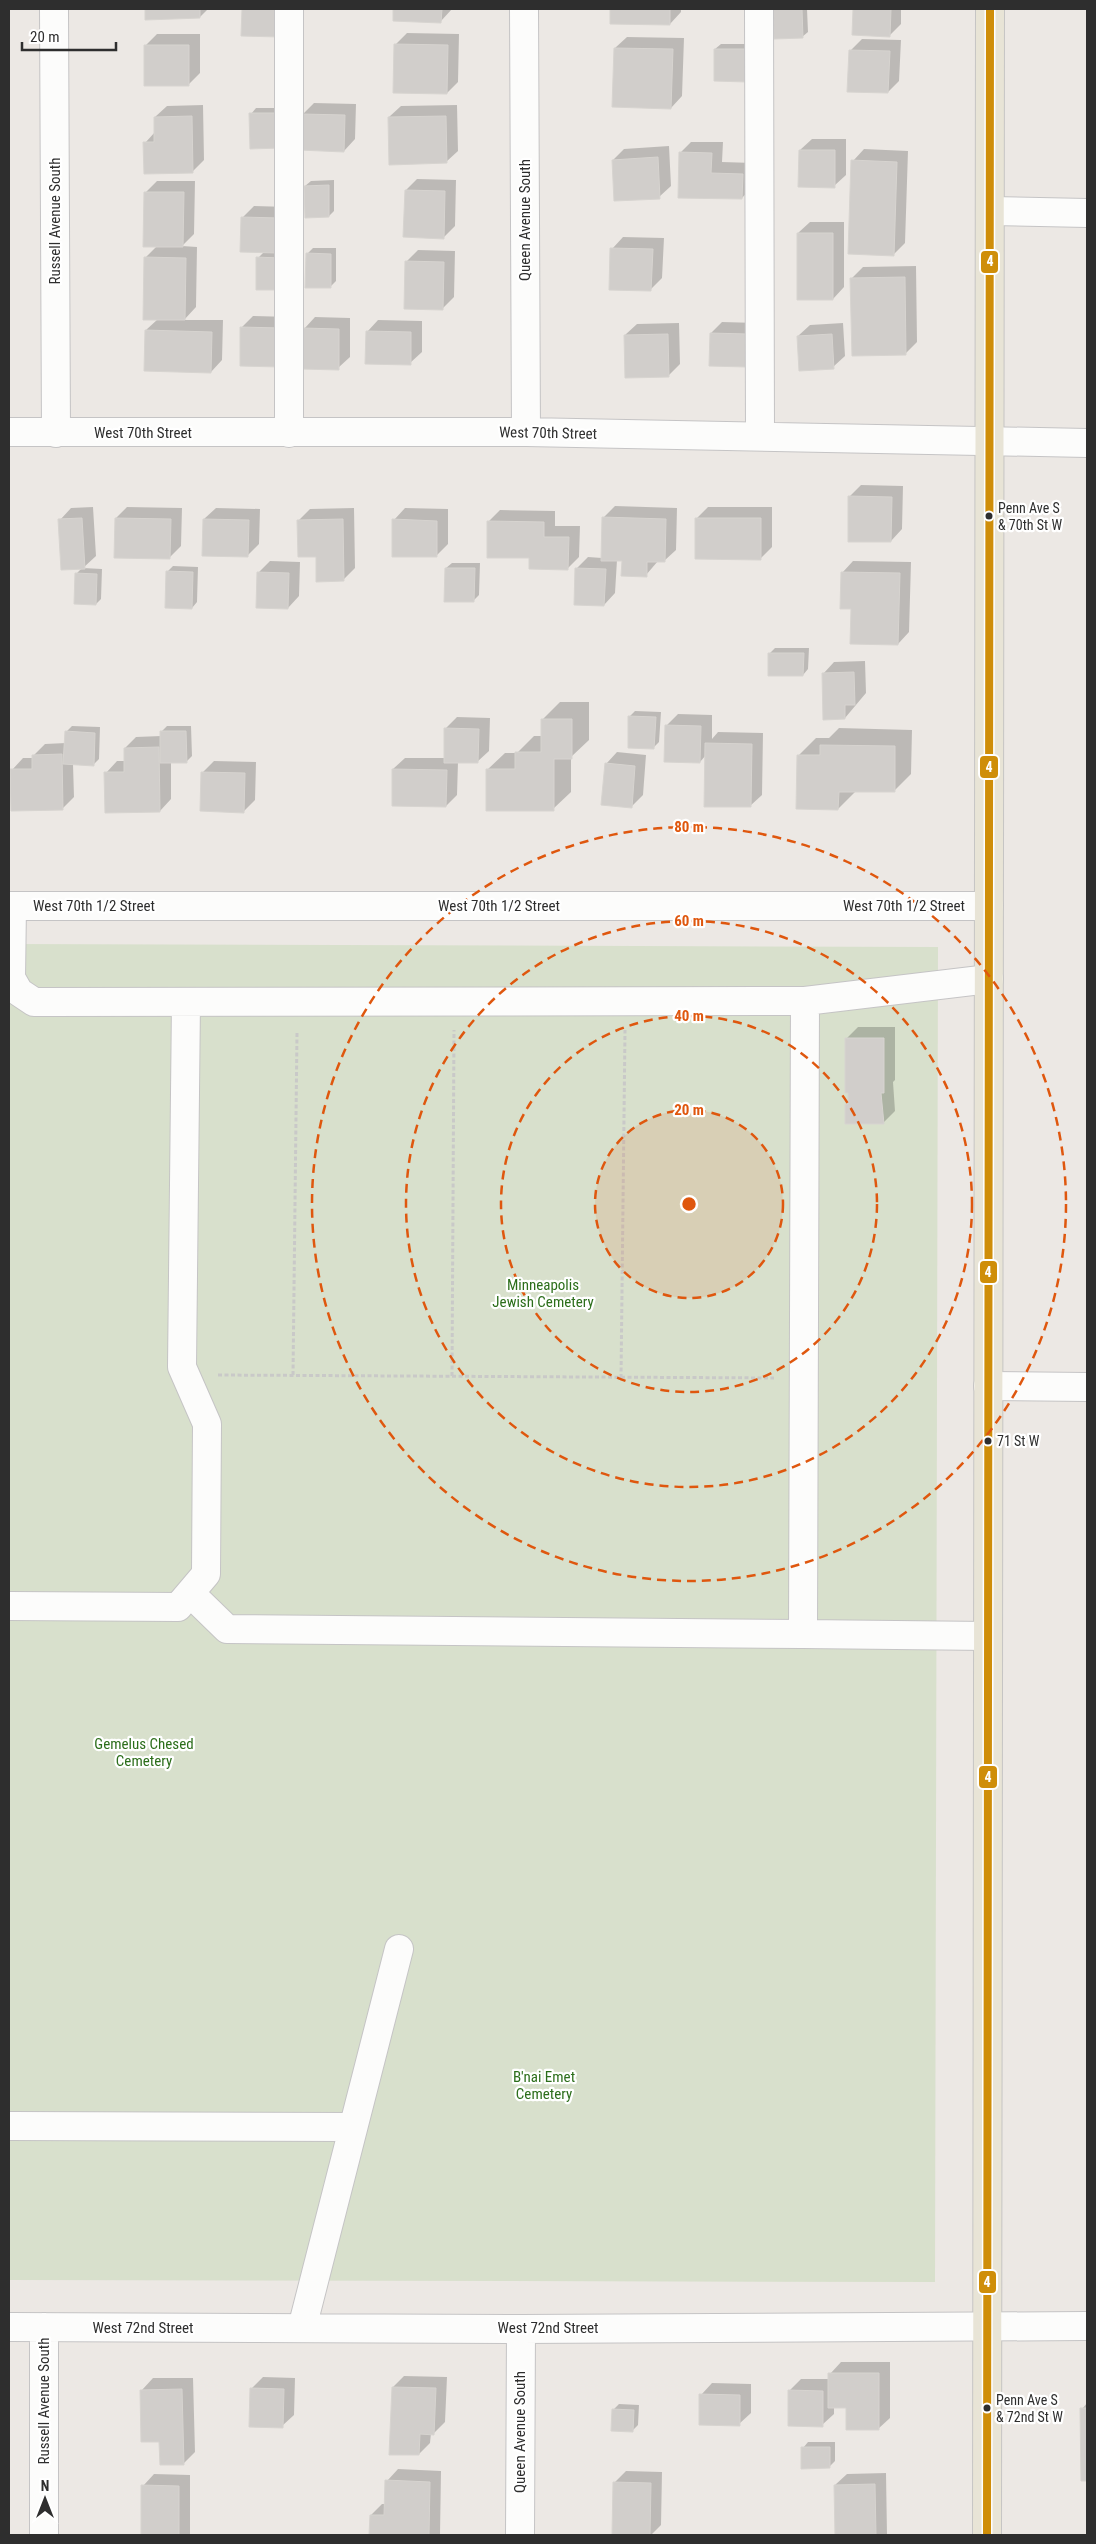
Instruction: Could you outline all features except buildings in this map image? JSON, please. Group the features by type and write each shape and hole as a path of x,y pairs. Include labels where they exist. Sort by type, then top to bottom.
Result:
{"main road":[{"path":"987,2535 990,9"}],"street":[{"name":"Russell Avenue South","path":"54,9 56,433"},
{"path":"289,9 289,433"},
{"name":"Queen Avenue South","path":"524,9 526,432"},
{"path":"759,9 760,436"},
{"path":"990,211 1087,213"},
{"name":"West 70th Street","path":"9,432 526,432 1087,443"},
{"path":"10,906 11,978 19,992 34,1002 805,1001 989,979"},
{"name":"West 70th 1/2 Street","path":"10,906 989,906"},
{"path":"803,1634 805,1001"},
{"path":"9,1606 178,1607 206,1574 207,1424 182,1367 186,1002"},
{"path":"988,1386 1087,1387"},
{"path":"190,1593 227,1629 988,1636"},
{"path":"302,2328 399,1949"},
{"path":"9,2126 352,2127"},
{"name":"West 72nd Street","path":"9,2327 521,2329 1087,2326"},
{"name":"Russell Avenue South","path":"44,2327 44,2535"},
{"name":"Queen Avenue South","path":"520,2535 521,2329"}],"path":[{"path":"293,1375 298,1002"},
{"path":"452,1376 454,1002"},
{"path":"621,1378 625,1002"},
{"path":"185,1374 803,1379"}],"green space":[{"path":"9,944 938,947 935,2282 9,2280"}],"transit line":[{"name":"4","path":"987,2535 990,9"}],"place":[{"name":"Penn Ave S & 70th St W","path":"989,516"},
{"name":"71 St W","path":"988,1441"},
{"name":"Penn Ave S & 72nd St W","path":"987,2408"}],"park label":[{"name":"Minneapolis Jewish Cemetery","path":"543,1294"},
{"name":"Gemelus Chesed Cemetery","path":"144,1752"},
{"name":"B'nai Emet Cemetery","path":"544,2086"}]}
